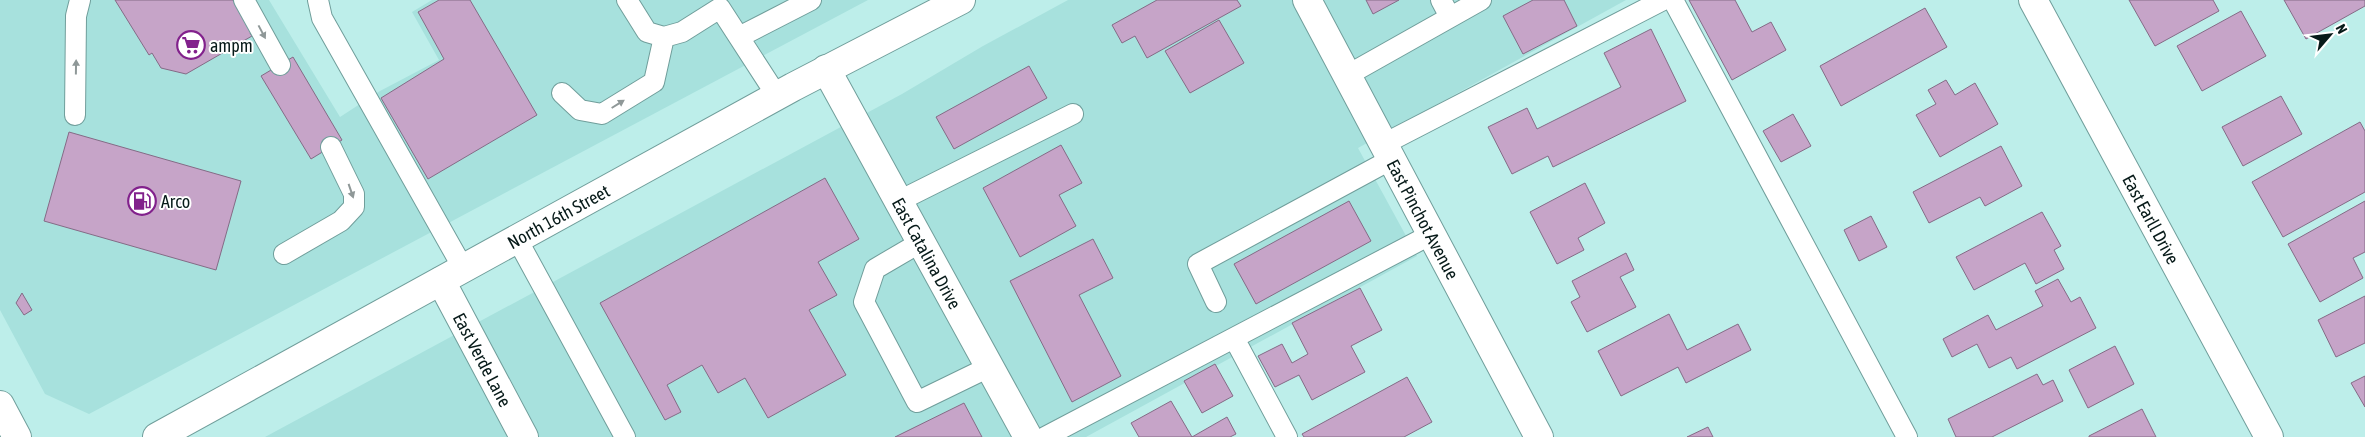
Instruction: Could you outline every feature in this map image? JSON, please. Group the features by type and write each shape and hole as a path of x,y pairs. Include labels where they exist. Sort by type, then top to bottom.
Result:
{"street":[{"name":"North 16th Street","path":"157,437 826,69 961,0"},
{"name":"East Pinchot Avenue","path":"1307,0 1539,437"},
{"name":"East Earll Drive","path":"2033,0 2269,437"},
{"name":"East Catalina Drive","path":"826,69 1028,437"},
{"name":"East Verde Lane","path":"452,275 524,437"},
{"path":"0,405 17,437"}],"lane":[{"path":"75,115 76,16 80,0"},
{"path":"244,0 280,65"},
{"path":"318,0 322,18 452,275"},
{"path":"627,0 647,32 664,37 682,32 717,4 777,96"},
{"path":"739,37 811,0"},
{"path":"1346,76 1446,8 1480,0"},
{"path":"1216,302 1198,264 1386,152 1663,0"},
{"path":"1673,0 1907,437"},
{"path":"562,93 580,110 602,114 654,82 664,37"},
{"path":"899,201 1073,114"},
{"path":"284,254 341,221 354,207 354,194 331,147"},
{"path":"1045,437 1430,234"},
{"path":"517,239 625,437"},
{"path":"921,242 875,270 864,302 917,402 989,367"},
{"path":"1234,338 1287,437"}],"shaded area":[{"path":"0,0 269,0 340,117 380,91 439,60 412,12 432,0 868,0 89,414 45,394 0,310"},
{"path":"1068,0 1626,0 1358,148 1417,256 1086,437 265,437 902,94 983,46"}],"building":[{"name":"ampm","path":"115,0 233,0 253,32 250,33 252,36 186,74 161,68 152,53 149,55"},
{"path":"439,0 470,0 537,115 428,179 381,98 444,59 418,12"},
{"path":"1157,0 1237,0 1241,6 1147,58 1135,36 1122,43 1112,25"},
{"path":"1366,0 1399,0 1373,14"},
{"path":"1533,0 1564,0 1577,26 1523,54 1503,16"},
{"path":"1689,0 1735,0 1752,32 1771,22 1786,50 1732,80"},
{"path":"2129,0 2213,0 2219,11 2155,46"},
{"path":"2284,0 2365,0 2365,6 2306,39"},
{"path":"1925,8 1947,47 1841,106 1820,66"},
{"path":"2241,11 2266,56 2202,91 2177,46"},
{"path":"1219,20 1244,63 1190,93 1165,51"},
{"path":"1651,29 1686,101 1553,167 1548,156 1512,174 1488,127 1527,108 1537,129 1621,87 1604,53"},
{"path":"293,57 342,140 311,159 261,76"},
{"path":"1029,66 1047,98 954,149 936,117"},
{"path":"1946,80 1955,95 1975,83 1998,124 1940,157 1916,115 1936,104 1928,90"},
{"path":"2281,96 2302,134 2243,166 2222,127"},
{"path":"1793,114 1811,146 1781,162 1763,131"},
{"path":"2360,122 2365,131 2365,192 2283,237 2252,182"},
{"name":"Arco","path":"69,132 241,181 216,270 44,221"},
{"path":"1061,145 1082,183 1059,195 1076,226 1020,257 983,188"},
{"path":"2001,146 2022,186 1985,206 1980,197 1929,223 1913,192"},
{"path":"825,178 859,239 818,262 837,295 809,310 846,375 768,418 745,378 718,393 702,365 667,385 681,412 665,420 600,303"},
{"path":"1585,183 1605,223 1578,238 1584,250 1557,264 1530,212"},
{"path":"1349,201 1371,241 1256,304 1234,264"},
{"path":"2365,201 2365,252 2353,258 2363,278 2320,302 2288,244"},
{"path":"2042,212 2061,246 2054,250 2064,269 2036,284 2025,263 1974,290 1956,257"},
{"path":"1871,216 1887,247 1859,261 1844,230"},
{"path":"1093,239 1113,278 1079,295 1121,376 1072,402 1010,281"},
{"path":"1626,253 1634,270 1620,277 1636,307 1587,332 1571,302 1580,297 1572,281"},
{"path":"2058,279 2071,302 2080,297 2096,328 2017,369 2011,357 1989,368 1977,344 1952,357 1943,339 1988,315 1996,330 2043,306 2035,291"},
{"path":"1360,288 1382,330 1351,346 1365,372 1312,400 1299,375 1275,387 1258,356 1282,344 1292,363 1308,354 1292,323"},
{"path":"22,293 32,310 24,315 16,303"},
{"path":"2365,296 2365,343 2336,357 2318,320"},
{"path":"1669,314 1687,350 1738,324 1751,350 1686,383 1678,367 1621,396 1598,351"},
{"path":"2115,346 2134,384 2088,408 2069,370"},
{"path":"1215,364 1233,396 1202,413 1184,381"},
{"path":"2037,374 2043,385 2053,380 2063,401 1992,437 1956,437 1948,419"},
{"path":"2365,376 2365,407 2351,383"},
{"path":"1407,377 1432,422 1404,437 1304,437 1302,434"},
{"path":"1171,401 1192,437 1139,437 1131,423"},
{"path":"964,403 982,437 895,437"},
{"path":"2142,409 2156,437 2089,437 2089,436"},
{"path":"1227,417 1236,434 1230,437 1192,437"},
{"path":"1708,427 1713,437 1687,437"}],"place":[{"name":"ampm","path":"191,45"},
{"name":"Arco","path":"142,201"}]}
